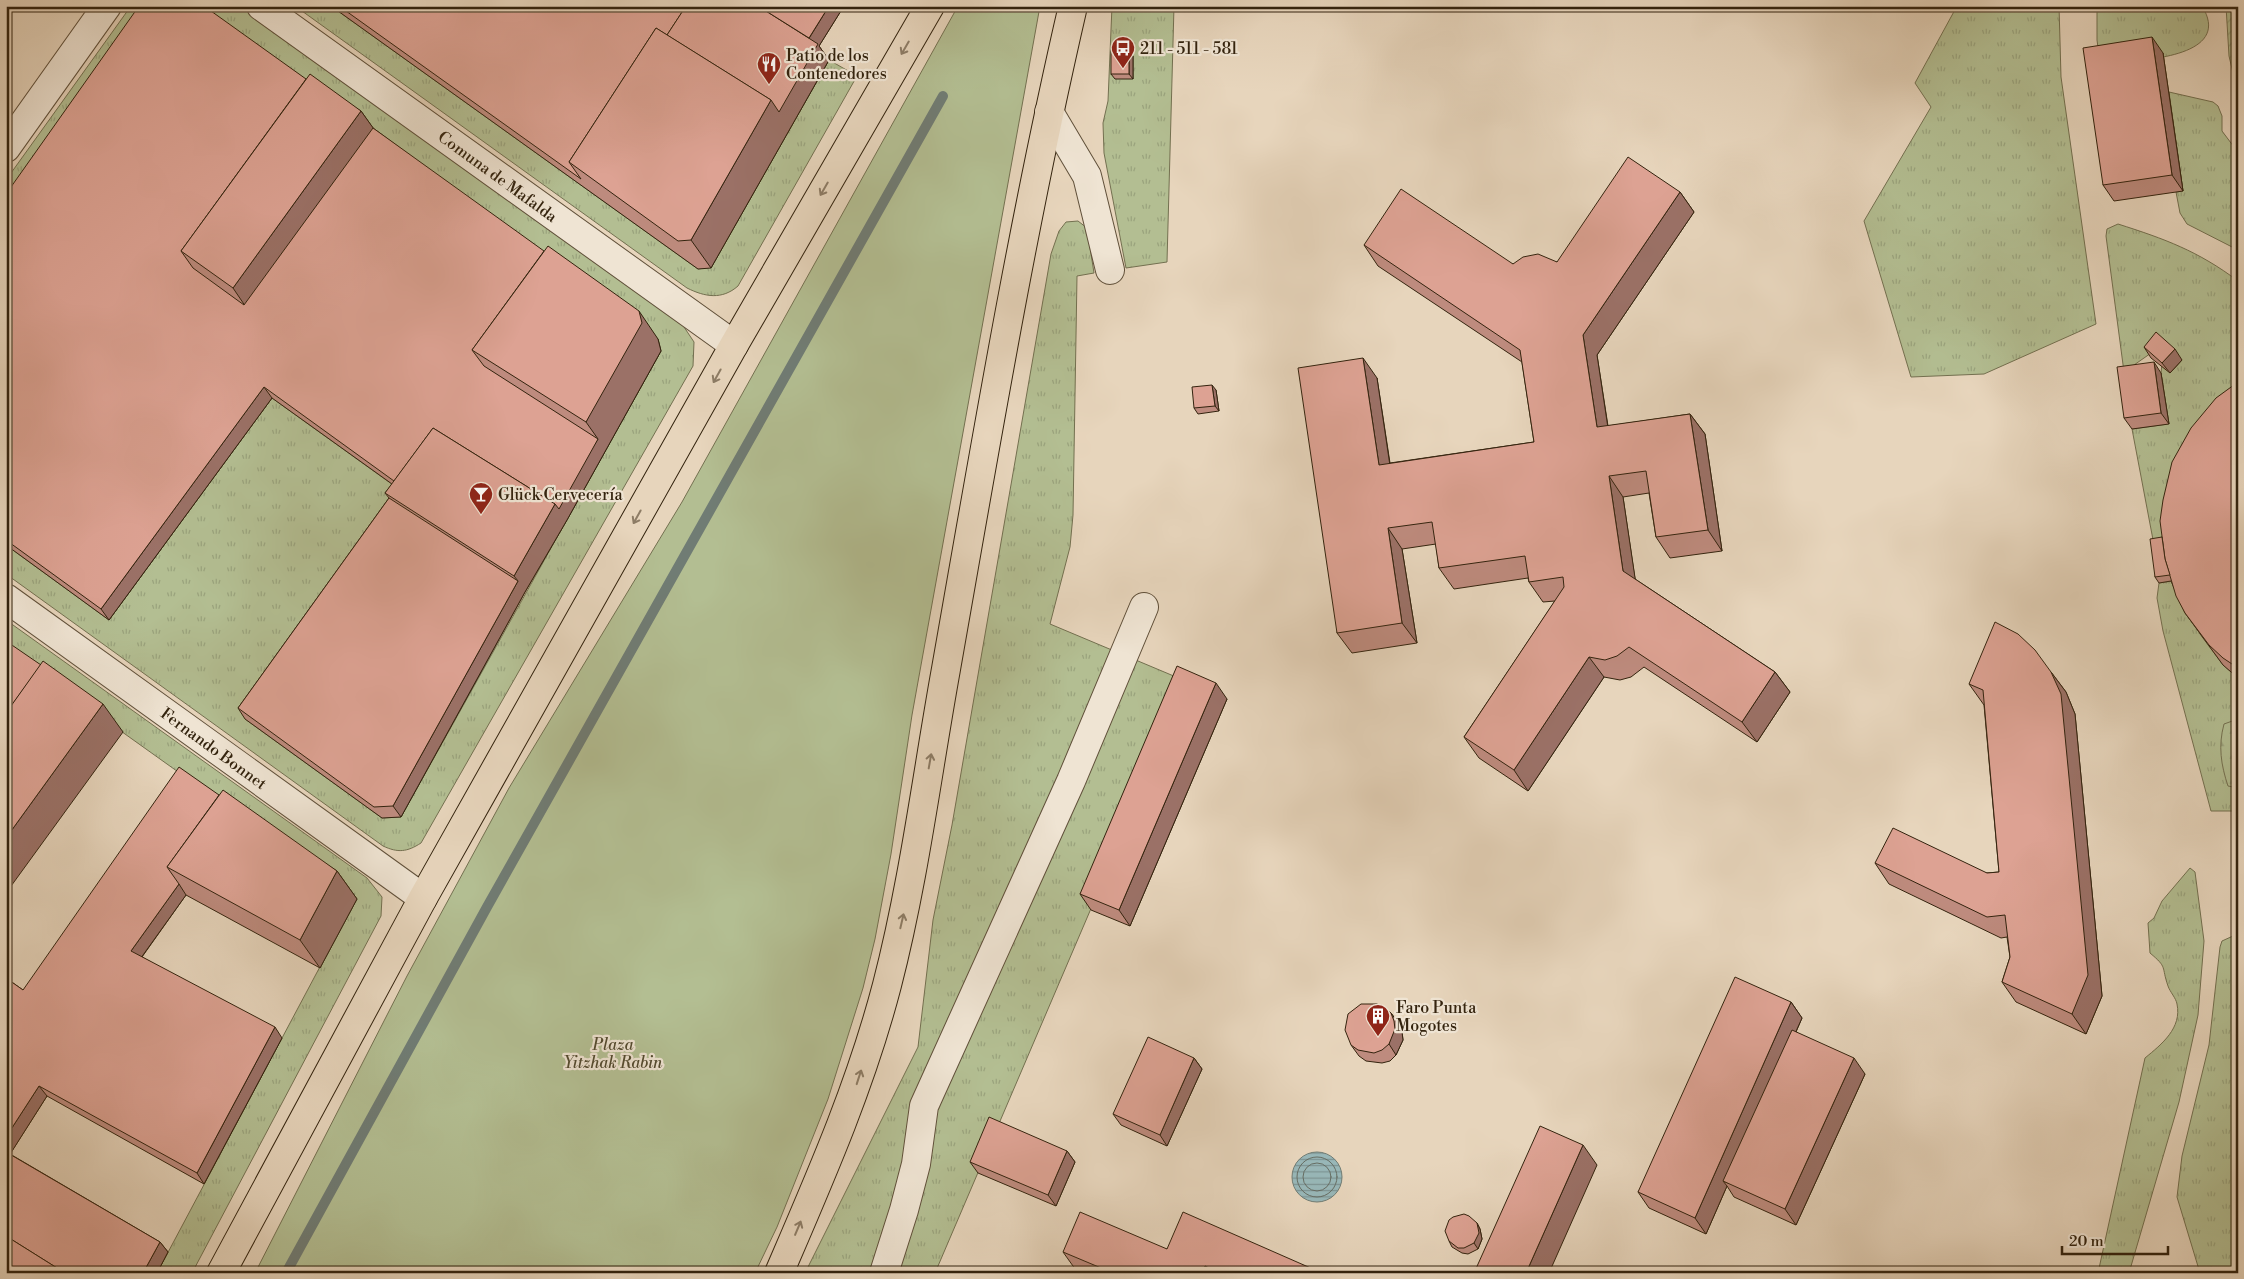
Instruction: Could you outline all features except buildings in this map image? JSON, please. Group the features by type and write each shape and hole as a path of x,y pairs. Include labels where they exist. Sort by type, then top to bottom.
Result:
{"main road":[{"path":"221,1273 423,898 734,345 930,6"},
{"path":"779,1273 830,1155 858,1082 887,986 908,893 999,362 1049,112 1073,6"}],"street":[{"path":"6,148 107,6"},
{"name":"Comuna de Mafalda","path":"261,6 734,345"},
{"path":"1049,112 1087,176 1110,270"},
{"name":"Fernando Bonnet","path":"6,598 423,898"},
{"path":"884,1273 916,1164 924,1106 1071,781 1144,607"}],"green space":[{"path":"131,6 154,6 6,216 6,180"},
{"path":"196,6 242,6 680,321 694,342 693,366 421,843 407,850 393,850 383,846 6,574 6,545 109,620 272,398 407,495 245,719 382,818 401,817 661,351"},
{"path":"295,6 331,6 698,269 711,267 829,60 857,76 738,286 726,293 713,296 687,288"},
{"name":"Plaza Yitzhak Rabin","path":"958,6 1040,6 912,715 891,854 875,939 863,988 828,1099 777,1227 755,1273 255,1273 407,976 509,788 682,502"},
{"path":"1112,6 1174,6 1167,262 1126,268 1104,153 1103,123 1108,101"},
{"path":"1957,6 2059,6 2061,77 2096,324 1984,374 1911,377 1864,221 1931,107 1915,83"},
{"path":"2097,6 2202,6 2209,24 2204,38 2192,48 2154,59 2100,63 2097,40"},
{"path":"2226,6 2238,6 2238,94 2229,56"},
{"path":"2169,92 2213,102 2218,106 2222,116 2222,131 2234,147 2235,167 2238,171 2238,250 2187,224 2180,213 2176,192 2183,191"},
{"path":"1078,221 1087,228 1094,273 1077,276 1073,515 1070,547 1050,624 1188,682 935,1273 805,1273 918,1047 933,920 952,825 1051,254 1059,231 1066,222"},
{"path":"2118,224 2181,247 2238,281 2238,412 2174,542 2154,545 2132,429 2168,424 2161,373 2164,344 2124,372 2106,236 2107,229"},
{"path":"2179,580 2200,634 2223,665 2238,678 2238,811 2211,811 2163,631 2157,598 2159,583"},
{"path":"6,620 367,878 382,897 381,916 192,1273 157,1273 356,899 6,649"},
{"path":"2238,719 2238,788 2228,786 2222,763 2221,748 2224,724"},
{"path":"2190,868 2195,872 2204,941 2198,1015 2179,1102 2129,1273 2098,1273 2145,1058 2169,1035 2174,1028 2178,1013 2176,1002 2168,986 2163,968 2150,953 2148,923 2154,918 2162,901"},
{"path":"2233,936 2238,937 2238,1273 2200,1273 2177,1197 2182,1156 2209,1045 2220,947 2222,941"}],"water":[{"path":"1317,1152 1327,1154 1335,1159 1340,1167 1342,1177 1340,1187 1335,1195 1327,1200 1317,1202 1307,1200 1299,1195 1294,1187 1292,1177 1294,1167 1299,1159 1307,1154"}],"waterway":[{"path":"286,1273 487,907 943,96"}],"place":[{"name":"211 - 511 - 581","path":"1123,69"},
{"name":"Patio de los Contenedores","path":"769,85"},
{"name":"Glück Cervecería","path":"481,515"},
{"name":"Faro Punta Mogotes","path":"1378,1037"}]}
